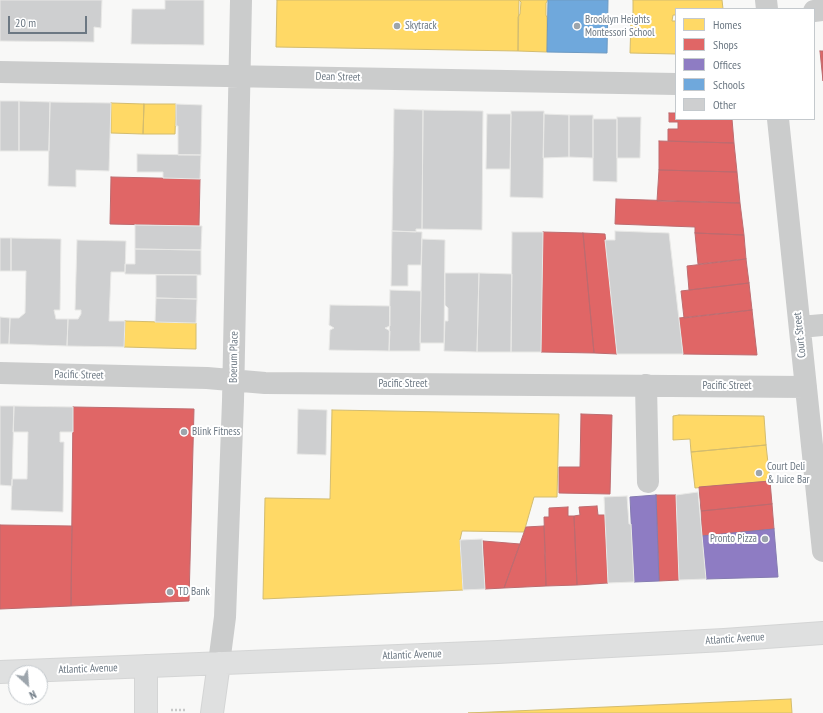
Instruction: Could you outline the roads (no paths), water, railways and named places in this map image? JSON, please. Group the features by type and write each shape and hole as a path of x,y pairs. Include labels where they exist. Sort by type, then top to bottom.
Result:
{"main road":[{"name":"Atlantic Avenue","path":"0,672 504,652 823,633"},
{"name":"Boerum Place","path":"212,713 219,663"},
{"path":"146,666 146,713"}],"street":[{"name":"Boerum Place","path":"219,663 225,618 233,380 241,0"},
{"name":"Dean Street","path":"0,72 240,75 675,84"},
{"name":"Court Street","path":"778,120 823,551"},
{"path":"800,327 823,325"},
{"name":"Pacific Street","path":"0,373 207,378 281,383 806,387"},
{"path":"646,385 648,482"}],"place":[{"name":"Skytrack","path":"397,26"},
{"name":"Brooklyn Heights Montessori School","path":"577,26"},
{"name":"Blink Fitness","path":"184,432"},
{"name":"Court Deli & Juice Bar","path":"759,473"},
{"name":"Pronto Pizza","path":"765,539"},
{"name":"TD Bank","path":"170,592"}]}
